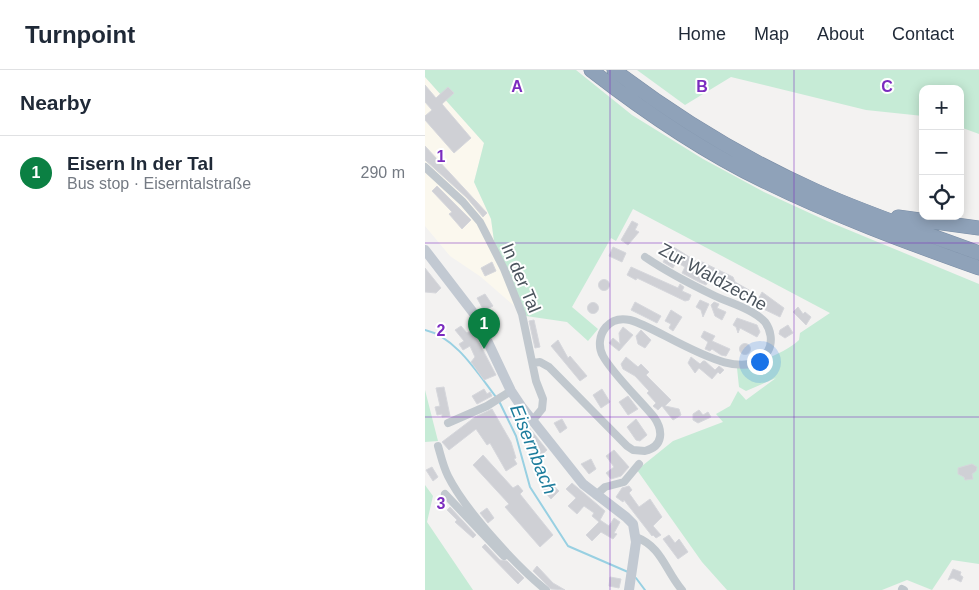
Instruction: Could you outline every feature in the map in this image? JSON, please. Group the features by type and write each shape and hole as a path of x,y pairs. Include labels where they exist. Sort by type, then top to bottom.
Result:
{"highway":[{"path":"591,70 675,130 762,181 859,224 979,268"},
{"path":"615,70 652,98 725,145 808,187 865,211 979,253"},
{"path":"865,211 979,228"}],"main road":[{"path":"425,250 475,315 511,391 533,420 583,484 627,517 633,524 636,537 629,590"}],"street":[{"name":"In der Tal","path":"425,167 463,202 485,229 522,314 543,405 533,420"},
{"name":"Zur Waldzeche","path":"533,363 540,362 549,366 627,446 633,450 645,452 658,443 661,436 661,428 654,417 603,357 600,344 603,331 608,325 619,320 636,322 713,359 728,363 747,364 763,356 770,346 771,333 761,318 677,277 645,257"},
{"path":"448,423 487,406 511,391"},
{"path":"438,446 448,476 457,491 521,568 546,590"},
{"path":"596,495 605,487 624,482 639,464"},
{"path":"445,494 509,561 521,568"},
{"path":"636,537 653,546 667,571 682,590"}],"shaded area":[{"path":"425,77 484,143 474,182 491,219 494,242 526,316 481,277 450,256 425,226"}],"green space":[{"path":"425,70 576,70 632,115 703,159 764,192 827,221 979,284 979,564 952,560 932,590 907,580 882,590 727,590 702,562 637,470 673,441 723,422 716,414 730,406 738,391 746,400 776,378 746,391 739,387 737,368 761,361 794,345 799,340 800,333 830,313 633,209 616,241 611,238 572,307 598,329 588,341 567,322 526,316 494,241 491,219 474,182 484,143 425,77"},
{"path":"637,70 979,70 979,134 964,128 964,85 919,85 919,116 866,110 731,77 685,105"},
{"path":"425,390 438,441 425,442"},
{"path":"425,485 433,496 427,522 473,590 425,590"}],"building":[{"path":"425,85 436,98 448,87 454,93 442,104 471,138 454,153 425,120 425,116 432,110 425,102"},
{"path":"425,146 487,213 483,217 467,198 425,160"},
{"path":"437,186 471,220 462,229 449,214 452,212 432,191"},
{"path":"632,221 638,224 635,230 639,232 628,245 621,240"},
{"path":"672,246 699,263 700,261 733,277 735,282 749,290 745,297 710,278 706,285 699,282 682,273 685,267 676,262 673,268 663,262"},
{"path":"613,247 626,253 622,262 609,256"},
{"path":"492,262 496,271 485,276 481,268"},
{"path":"631,267 678,288 680,284 684,287 682,291 691,295 689,300 685,301 627,275"},
{"path":"425,268 441,288 436,293 425,292"},
{"path":"604,279 610,285 604,291 598,285"},
{"path":"762,292 784,308 780,317 755,305"},
{"path":"485,294 493,306 484,311 477,298"},
{"path":"700,300 709,304 703,317 701,310 696,307"},
{"path":"593,302 599,308 593,314 587,308"},
{"path":"635,302 661,316 657,323 631,310"},
{"path":"714,302 719,304 717,308 726,312 722,320 715,316 711,305"},
{"path":"798,307 803,314 805,312 811,317 806,325 793,312"},
{"path":"671,310 682,317 673,331 669,328 671,324 665,321"},
{"path":"737,318 757,325 760,332 757,337 740,328 738,333 733,325"},
{"path":"534,320 540,347 535,348 529,321"},
{"path":"788,325 793,333 785,338 779,334 780,330"},
{"path":"461,326 467,333 472,330 496,375 484,380 471,362 475,357 470,346 463,350 459,344 464,341 455,330"},
{"path":"623,327 633,335 619,351 609,343 613,338 620,344 619,333"},
{"path":"641,330 651,340 645,348 638,344 636,336"},
{"path":"704,331 715,336 712,341 730,349 726,356 712,349 710,351 705,349 708,342 701,337"},
{"path":"558,340 568,358 570,356 587,376 580,381 551,346"},
{"path":"743,344 747,344 750,349 749,353 743,354 740,351 740,347"},
{"path":"626,357 638,367 641,364 649,372 646,375 671,400 665,406 679,409 681,415 673,420 662,406 658,410 653,406 656,403 647,393 649,391 635,376 623,369 621,364"},
{"path":"691,357 700,364 705,361 715,370 719,366 724,370 720,374 718,372 712,379 699,368 695,373 688,363"},
{"path":"444,387 450,416 442,417 442,414 437,415 435,407 440,406 436,388"},
{"path":"484,389 487,394 490,392 492,396 477,404 472,396"},
{"path":"602,389 610,402 601,408 593,395"},
{"path":"628,396 638,409 628,415 619,402"},
{"path":"492,409 511,442 516,458 514,459 517,464 506,471 490,443 487,445 476,429 449,450 442,442 475,417"},
{"path":"699,410 703,415 708,412 711,417 698,423 693,420 693,414"},
{"path":"562,419 567,428 560,433 554,423"},
{"path":"636,419 647,435 640,441 636,440 627,427"},
{"path":"523,420 547,450 537,459 526,442 529,440 517,425"},
{"path":"614,450 629,467 621,476 611,479 606,473 614,467 606,456"},
{"path":"483,455 513,488 518,485 523,491 520,494 553,535 540,547 505,507 509,504 473,465"},
{"path":"591,459 596,469 589,474 581,464"},
{"path":"972,464 977,467 976,471 972,474 973,479 965,480 964,477 958,474 958,468"},
{"path":"432,467 438,477 433,481 426,470"},
{"path":"550,483 559,491 551,499 543,490"},
{"path":"572,483 605,511 600,520 609,526 614,518 620,522 614,533 617,534 613,539 601,532 592,541 586,535 599,522 592,516 594,513 584,506 577,514 568,506 576,498 566,489"},
{"path":"629,486 632,490 629,493 639,507 650,499 662,517 653,526 661,535 656,538 652,536 624,500 623,502 616,497 622,488"},
{"path":"450,507 476,535 473,538 455,522 457,520 447,510"},
{"path":"487,508 494,518 488,523 480,513"},
{"path":"669,535 675,543 679,539 688,552 678,559 663,539"},
{"path":"485,544 500,560 507,561 524,578 518,584 482,547"},
{"path":"537,566 553,583 565,590 551,589 533,571"},
{"path":"953,569 961,572 960,575 963,577 961,582 953,578 948,580"},
{"path":"610,577 621,579 619,588 609,586"}],"waterway":[{"name":"Eisernbach","path":"425,330 447,340 456,348 496,397"},
{"name":"Eisernbach","path":"499,401 516,436 530,487 568,546 628,572"},
{"name":"Eisernbach","path":"636,578 645,590"}],"place":[{"name":"Eisern In der Tal","path":"484,349"}]}
